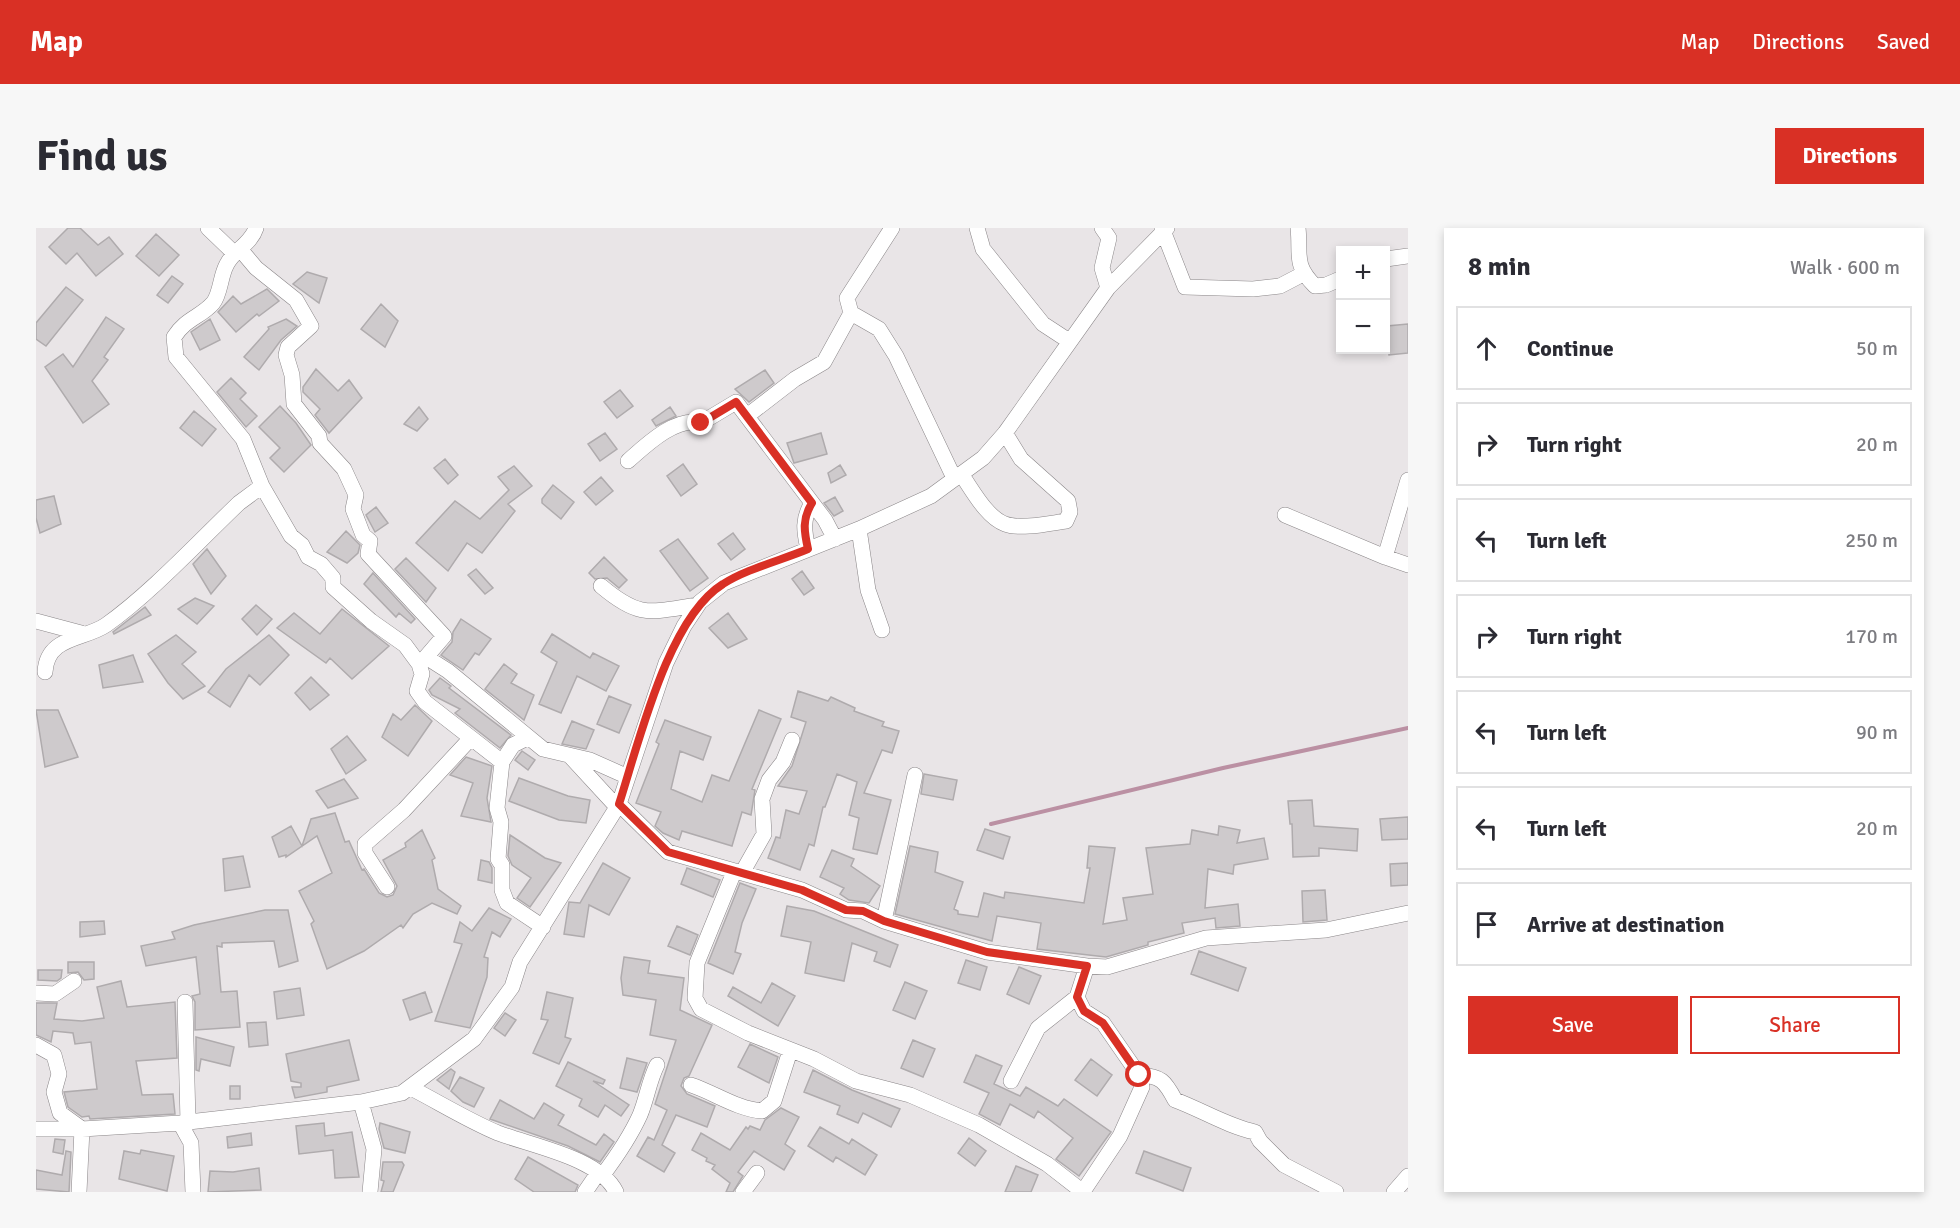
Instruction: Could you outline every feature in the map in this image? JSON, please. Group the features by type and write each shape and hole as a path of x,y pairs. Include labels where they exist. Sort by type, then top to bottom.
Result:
{"street":[{"path":"208,228 296,300 311,326 288,347 286,355 292,375 294,404 319,436 320,443 344,469 356,495 353,509 360,527 370,540 368,554 444,636 426,657 514,723 527,738 543,748 567,754 628,777"},
{"path":"256,228 253,237 228,262 212,305 183,323 174,337 176,357 243,438 262,486 291,536 302,545 308,557 321,564 333,578 333,587 371,621 405,645 419,664 422,674 417,691 425,702 502,762"},
{"path":"892,228 847,298 852,313 879,329 897,356 958,476 987,509 1005,524 1038,526 1066,521 1070,512 1068,501 1021,459 1005,433"},
{"path":"977,228 983,249 1043,324 1069,341"},
{"path":"1102,228 1109,238 1101,268 1108,288"},
{"path":"1298,228 1298,265 1303,274 1315,286 1336,281"},
{"path":"36,1129 82,1129 184,1123 361,1102 411,1088 474,1039 512,987 520,963 618,806 666,663 698,605 724,583 859,529 931,496 983,458 1005,433 1108,288 1164,229 1185,287 1252,289 1280,286 1303,274"},
{"path":"1390,259 1408,256"},
{"path":"747,416 795,379 824,362 852,313"},
{"path":"628,461 673,427 693,421 701,423 736,402 812,503 835,539"},
{"path":"1385,557 1408,480"},
{"path":"45,672 46,660 63,641 103,627 238,504 262,486"},
{"path":"808,549 803,527 812,503"},
{"path":"1286,515 1408,565"},
{"path":"859,529 868,590 882,630"},
{"path":"601,586 627,606 643,613 698,605"},
{"path":"36,621 81,633"},
{"path":"387,887 365,853 365,844 404,810 471,738"},
{"path":"527,738 513,745 502,762 497,808 501,822 498,859 502,865 502,890 507,903 543,927"},
{"path":"792,740 765,789 762,799 764,834 738,872 697,963 695,998 701,1009 790,1051 814,1059 856,1081 910,1095 979,1125 1047,1164 1083,1191 1120,1136 1142,1087 1139,1075 1103,1023 1084,1011 1077,997"},
{"path":"567,754 618,806 668,852 802,890 846,910 863,911 884,921 987,952 1107,967 1206,938 1326,930 1408,913"},
{"path":"884,921 915,775"},
{"path":"1011,1081 1038,1028 1077,997 1087,966"},
{"path":"36,993 55,994 74,981"},
{"path":"185,1002 184,1123 191,1143 193,1192"},
{"path":"36,1045 54,1055 59,1074 54,1092 60,1113 82,1129"},
{"path":"691,1085 715,1093 748,1110 762,1111 774,1101 790,1051"},
{"path":"585,1192 623,1148 641,1113 648,1082 657,1065"},
{"path":"1139,1075 1158,1076 1165,1081 1175,1100 1215,1116 1231,1126 1255,1132 1260,1141 1284,1165 1336,1192"},
{"path":"411,1088 497,1132 582,1162 611,1181 616,1192"},
{"path":"361,1102 374,1149 370,1192"},
{"path":"78,1192 82,1129"},
{"path":"743,1192 757,1173"},
{"path":"1394,1192 1408,1176"}],"building":[{"path":"68,228 80,228 98,245 109,237 123,254 96,276 77,253 66,264 49,247"},
{"path":"156,234 179,255 159,276 136,256"},
{"path":"307,272 327,278 319,303 293,284"},
{"path":"172,276 183,284 168,303 157,295"},
{"path":"66,287 83,300 46,346 36,339 36,323"},
{"path":"267,289 279,301 259,316 257,314 236,332 218,312 233,296 241,304"},
{"path":"381,304 398,321 385,347 361,329"},
{"path":"106,317 124,329 104,357 108,360 92,381 109,404 83,423 45,367 63,354 73,367"},
{"path":"210,319 220,340 200,350 191,332"},
{"path":"286,319 297,326 281,340 259,370 244,357 269,329 268,327"},
{"path":"1408,324 1408,353 1389,355 1390,326"},
{"path":"316,369 338,391 349,380 362,398 329,433 315,415 320,409 303,392 303,387"},
{"path":"765,370 774,383 749,402 735,389"},
{"path":"231,378 246,393 240,399 257,416 246,427 217,392"},
{"path":"620,390 633,406 617,418 604,402"},
{"path":"280,406 296,423 311,445 284,472 270,458 280,448 259,427"},
{"path":"419,407 428,419 417,431 404,424"},
{"path":"670,407 676,416 656,426 652,420"},
{"path":"194,411 216,429 202,446 180,428"},
{"path":"605,433 617,449 600,461 588,444"},
{"path":"821,433 827,454 794,463 787,443"},
{"path":"445,459 458,475 448,484 434,468"},
{"path":"683,464 697,484 681,496 667,476"},
{"path":"840,465 846,475 831,483 828,473"},
{"path":"514,466 532,486 508,504 515,511 482,553 467,543 448,571 416,543 455,501 480,519 509,490 498,477"},
{"path":"601,477 613,491 596,505 584,492"},
{"path":"553,485 574,502 561,519 542,503 542,499"},
{"path":"54,496 61,524 40,533 36,518 36,500"},
{"path":"835,497 843,511 834,516 824,503"},
{"path":"376,507 388,523 375,532 366,515"},
{"path":"346,531 360,545 358,553 347,563 327,552"},
{"path":"733,533 745,549 731,560 718,544"},
{"path":"678,539 708,578 690,591 660,551"},
{"path":"207,549 226,576 211,594 193,564"},
{"path":"604,557 627,580 619,588 607,578 595,579 589,573"},
{"path":"406,558 436,588 426,602 395,569"},
{"path":"476,569 493,588 485,594 468,575"},
{"path":"802,571 814,588 804,595 792,579"},
{"path":"373,573 415,619 411,623 399,613 396,617 364,584"},
{"path":"195,598 214,606 197,624 178,609"},
{"path":"256,605 272,619 257,635 242,619"},
{"path":"145,607 151,615 114,634 113,632"},
{"path":"342,609 389,646 352,679 330,658 326,663 277,628 294,613 320,634"},
{"path":"728,613 747,639 728,648 709,628"},
{"path":"461,619 491,639 479,655 475,653 463,670 441,655 452,642 453,632"},
{"path":"552,634 590,658 593,653 619,666 606,691 577,676 561,713 539,704 557,662 541,652"},
{"path":"176,635 196,652 182,664 205,686 183,699 168,683 148,654"},
{"path":"269,635 289,655 260,685 249,675 230,707 208,692 226,669"},
{"path":"133,655 143,682 103,688 99,665"},
{"path":"504,664 517,674 511,683 534,695 524,720 485,689"},
{"path":"311,677 329,695 310,710 295,693"},
{"path":"440,678 451,686 449,688 511,735 500,748 455,713 460,709 432,695 429,690"},
{"path":"798,691 828,701 831,697 855,708 854,711 884,722 882,726 899,731 892,753 882,750 864,793 891,800 877,854 853,849 859,818 849,815 857,782 837,774 825,807 823,807 814,846 809,844 800,870 768,858 776,837 780,838 786,810 799,814 807,791 778,786 792,766 806,722 791,717"},
{"path":"609,696 631,705 619,733 597,724"},
{"path":"415,705 432,721 408,756 382,737 393,714 401,720"},
{"path":"36,710 58,710 78,757 45,767"},
{"path":"759,710 781,719 752,789 755,790 751,815 742,812 732,846 682,831 679,840 663,833 655,826 661,812 636,803 659,744 656,742 665,720 711,737 703,760 680,751 671,789 702,802 712,775 729,781"},
{"path":"572,721 594,730 586,749 562,744"},
{"path":"347,736 366,760 346,774 331,749"},
{"path":"522,751 535,760 528,770 515,760"},
{"path":"466,757 492,766 487,798 491,822 461,816 473,783 450,775"},
{"path":"924,774 957,780 953,800 921,794"},
{"path":"519,778 568,796 590,800 586,823 559,820 509,801"},
{"path":"344,779 358,798 328,808 316,791"},
{"path":"1312,800 1314,826 1358,829 1357,851 1319,848 1319,856 1293,857 1292,824 1290,824 1288,801"},
{"path":"335,813 345,842 349,841 362,870 364,869 379,893 387,897 393,895 397,886 383,860 406,847 405,843 422,830 435,858 432,860 438,889 461,906 457,914 432,903 413,914 403,928 401,925 364,951 327,969 311,924 314,921 299,891 332,873 317,836 286,857 286,855 279,857 272,837 291,826 302,846 311,819"},
{"path":"1408,817 1408,839 1382,840 1380,819"},
{"path":"1219,826 1240,830 1237,843 1264,838 1268,859 1234,865 1233,874 1208,869 1205,908 1238,904 1240,926 1216,928 1215,918 1182,923 1184,933 1148,942 1148,945 1106,957 1037,949 1041,923 997,916 992,941 895,914 910,846 938,852 935,872 963,882 954,909 958,911 958,914 978,917 984,893 1004,898 1005,892 1084,903 1090,868 1087,868 1089,846 1115,848 1103,924 1127,920 1123,898 1153,894 1146,848 1190,844 1192,830 1218,835"},
{"path":"985,829 1010,837 1003,859 977,850"},
{"path":"510,835 545,858 561,863 530,907 517,898 531,878 512,865 508,856"},
{"path":"832,850 854,859 851,866 880,886 869,903 849,900 840,894 844,888 820,877"},
{"path":"243,856 250,887 225,891 223,859"},
{"path":"481,860 489,862 492,868 492,883 478,880"},
{"path":"603,863 630,878 609,915 589,905 584,937 564,934 569,902 580,903"},
{"path":"1408,863 1408,885 1391,886 1390,864"},
{"path":"687,868 720,880 713,897 681,884"},
{"path":"740,883 756,889 742,923 735,952 741,954 733,974 708,963"},
{"path":"1325,890 1327,920 1303,922 1302,891"},
{"path":"787,906 814,911 898,945 890,967 874,961 877,952 852,943 844,981 805,973 811,942 781,936"},
{"path":"489,908 511,919 500,937 492,932 484,957 488,958 487,977 470,1028 435,1021 462,944 454,942 460,922 472,931"},
{"path":"265,910 288,910 298,961 279,967 274,941 222,943 222,947 217,946 221,992 237,991 240,1027 195,1030 195,1002 192,996 200,994 196,957 146,966 141,946 175,939 172,932 194,925"},
{"path":"104,921 105,934 80,937 80,922"},
{"path":"677,926 698,935 690,955 668,946"},
{"path":"1199,951 1246,968 1238,991 1191,974"},
{"path":"624,957 650,961 648,973 684,978 680,1010 712,1025 689,1076 684,1078 681,1086 687,1094 715,1106 707,1127 676,1115 662,1145 675,1153 664,1172 637,1156 648,1137 654,1140 667,1110 655,1104 676,1040 650,1035 656,1000 623,995 621,978"},
{"path":"966,960 987,967 980,990 958,983"},
{"path":"68,962 94,962 94,979 84,980 78,972 68,973"},
{"path":"1019,967 1041,976 1029,1004 1007,994"},
{"path":"38,970 62,970 61,978 57,981 38,980"},
{"path":"121,981 127,1007 175,1002 177,1058 136,1061 142,1095 173,1094 175,1114 90,1119 89,1116 82,1117 68,1107 64,1092 97,1089 91,1042 75,1044 73,1033 53,1031 51,1042 36,1035 36,1003 57,1003 54,1019 82,1021 104,1018 97,987"},
{"path":"905,982 927,991 915,1019 893,1010"},
{"path":"772,983 795,996 778,1026 728,996 733,987 761,1003"},
{"path":"300,988 304,1015 277,1019 274,992"},
{"path":"425,992 432,1012 410,1020 403,1000"},
{"path":"547,992 573,998 565,1037 571,1039 559,1064 533,1053 548,1020 541,1019"},
{"path":"505,1013 516,1020 505,1036 494,1028"},
{"path":"266,1022 268,1045 249,1047 247,1023"},
{"path":"196,1037 234,1047 230,1066 201,1059 199,1071 196,1070"},
{"path":"349,1040 359,1080 327,1087 327,1092 295,1098 292,1087 301,1087 301,1083 291,1081 286,1054"},
{"path":"913,1040 935,1049 923,1077 901,1068"},
{"path":"750,1044 778,1057 769,1083 738,1067"},
{"path":"976,1055 1002,1066 994,1084 1020,1096 1026,1087 1058,1106 1064,1099 1111,1132 1079,1176 1056,1159 1073,1138 1038,1111 1034,1118 1010,1104 1000,1125 979,1114 989,1093 964,1082"},
{"path":"627,1058 647,1063 637,1092 620,1088"},
{"path":"1091,1059 1112,1075 1097,1096 1075,1080"},
{"path":"568,1062 605,1080 603,1084 593,1081 629,1105 621,1116 605,1105 598,1117 579,1106 582,1099 556,1086"},
{"path":"451,1069 455,1072 449,1089 437,1080"},
{"path":"813,1070 852,1090 900,1109 891,1127 863,1113 858,1123 837,1114 840,1106 804,1092"},
{"path":"460,1077 484,1088 474,1107 463,1102 451,1091"},
{"path":"230,1086 240,1086 240,1099 230,1099"},
{"path":"500,1100 534,1119 544,1103 564,1115 558,1125 596,1145 604,1134 614,1142 600,1162 568,1146 490,1119"},
{"path":"781,1108 799,1117 785,1144 795,1151 784,1170 754,1151 738,1172 743,1176 733,1192 726,1192 730,1183 712,1169 715,1165 706,1161 707,1158 692,1150 701,1133 730,1150 746,1127 748,1129 750,1126 760,1130 765,1120"},
{"path":"324,1123 325,1136 352,1132 359,1177 335,1178 333,1150 299,1154 296,1126"},
{"path":"380,1123 410,1132 405,1153 384,1148 379,1129"},
{"path":"820,1127 849,1144 852,1139 877,1155 865,1175 836,1157 833,1162 808,1146"},
{"path":"251,1133 252,1145 228,1148 227,1137"},
{"path":"969,1138 986,1151 975,1166 958,1153"},
{"path":"55,1139 65,1140 63,1154 53,1152"},
{"path":"141,1150 174,1156 167,1191 119,1179 124,1151 140,1154"},
{"path":"66,1151 71,1152 69,1192 36,1189 36,1170 62,1175"},
{"path":"1144,1151 1191,1168 1183,1191 1136,1173"},
{"path":"528,1157 578,1185 575,1192 534,1192 515,1179"},
{"path":"383,1162 402,1162 404,1165 393,1192 381,1192 384,1181 381,1180"},
{"path":"1016,1166 1038,1175 1031,1192 1005,1192"},
{"path":"259,1168 261,1190 208,1192 210,1171 233,1172"}],"waterway":[{"path":"991,824 1223,768 1408,728"}],"route":[{"path":"701,423 736,402 812,503 803,527 808,549 724,583 700,602 684,626 666,663 619,804 668,852 802,890 846,910 863,911 884,921 987,952 1087,966 1077,997 1084,1011 1103,1023 1118,1048 1139,1075"}]}
